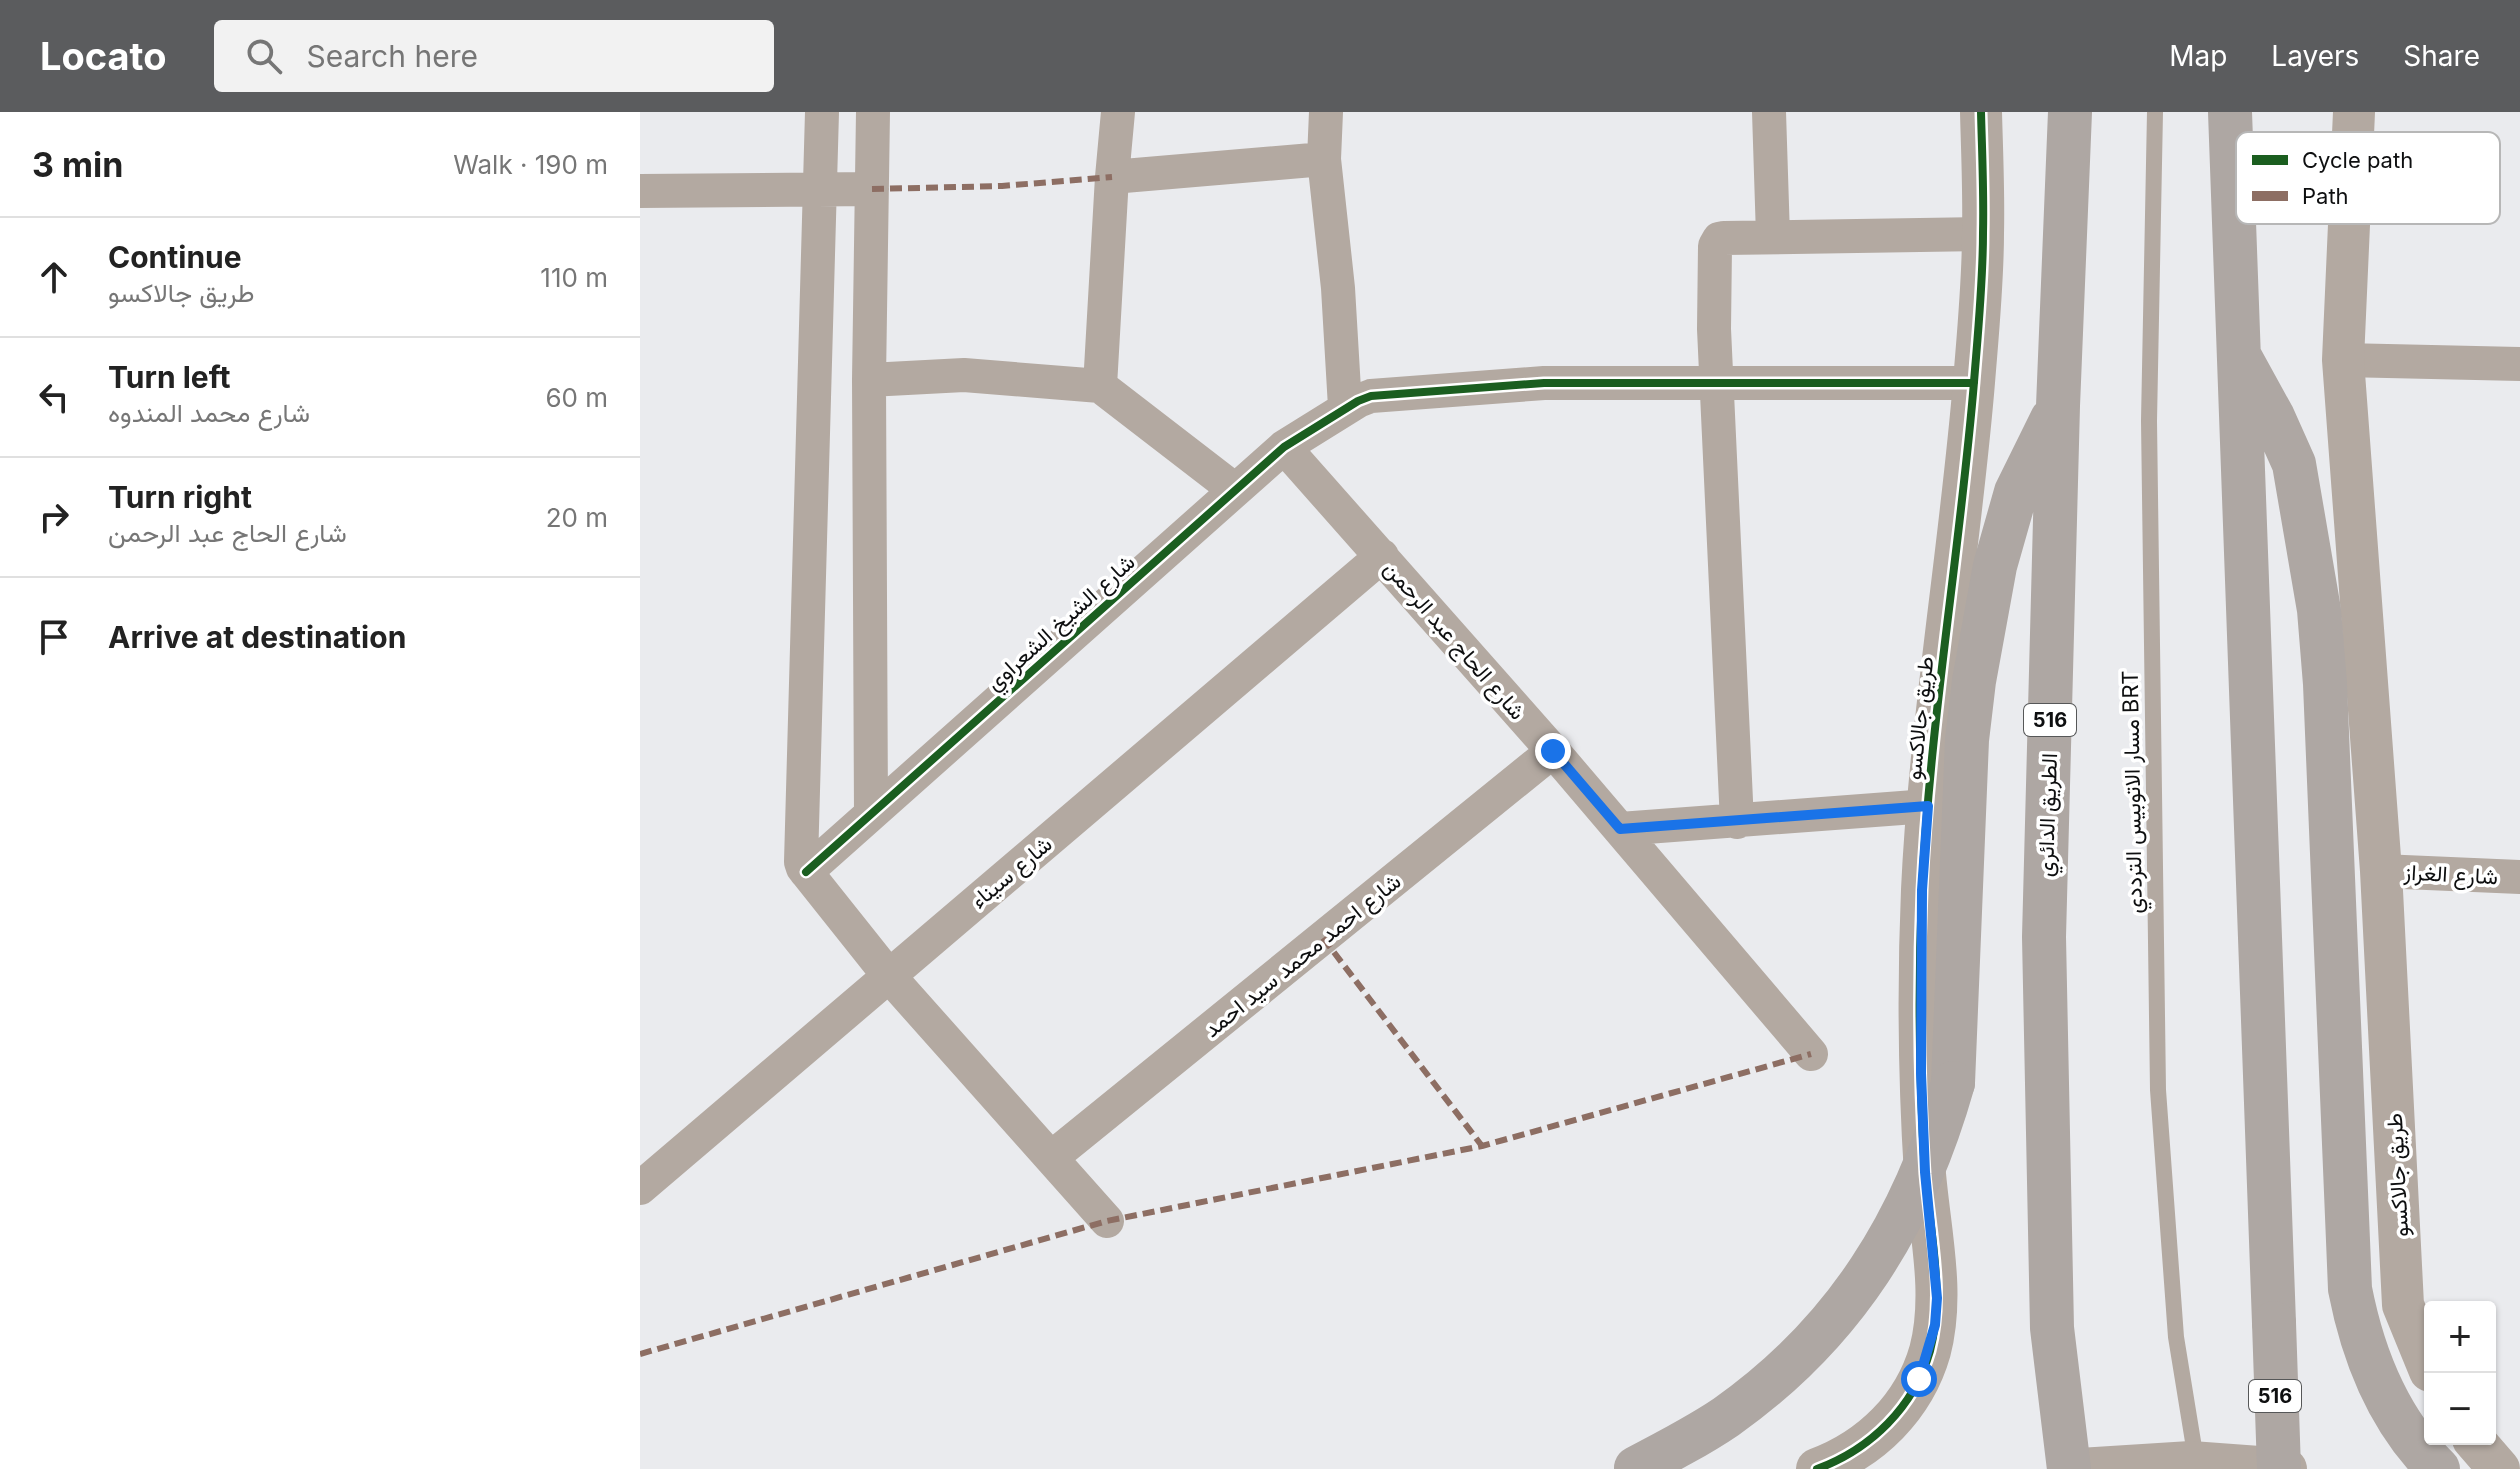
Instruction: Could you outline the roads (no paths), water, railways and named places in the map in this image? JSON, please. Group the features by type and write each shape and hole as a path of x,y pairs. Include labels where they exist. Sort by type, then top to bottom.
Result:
{"highway":[{"name":"الطريق الدائري","path":"2069,1469 2052,1328 2044,937 2058,406 2070,112"},
{"name":"516","path":"2230,112 2279,1469"},
{"path":"2238,353 2273,417 2294,464 2319,610 2325,684 2350,1289 2358,1328 2381,1388 2408,1433 2438,1469"},
{"path":"1634,1468 1714,1424 1765,1387 1803,1352 1868,1274 1902,1218 1939,1133 1953,1083 1967,740 1976,667 1995,566 2016,492 2058,406"}],"street":[{"path":"822,112 801,862 889,976 1107,1221"},
{"path":"871,814 869,380 873,112"},
{"path":"1100,386 1118,112"},
{"path":"1326,112 1324,159 1338,288 1345,407"},
{"path":"1769,112 1773,236"},
{"name":"طريق جالاكسو","path":"1817,1469 1840,1461 1886,1426 1919,1379 1935,1325 1937,1298 1925,1172 1921,1073 1922,890 1928,806 1974,383 1983,234 1981,112"},
{"name":"طريق جالاكسو","path":"2353,132 2354,112"},
{"path":"1112,177 1324,159"},
{"path":"640,191 872,189"},
{"name":"طريق جالاكسو","path":"2349,224 2343,360 2381,871 2403,1305 2424,1356"},
{"path":"1737,822 1714,329 1715,246 1719,239 1724,238 1983,234"},
{"path":"2343,360 2520,364"},
{"path":"869,380 964,375 1100,386 1235,490"},
{"name":"شارع الشيخ الشعراوي","path":"806,872 1284,447 1345,407 1371,396 1544,383 1974,383"},
{"name":"شارع الحاج عبد الرحمن","path":"1284,447 1553,751 1811,1054"},
{"name":"شارع سيناء","path":"640,1188 1382,556"},
{"name":"شارع احمد محمد سيد احمد","path":"1051,1158 1553,751"},
{"path":"1620,829 1928,806"},
{"name":"شارع الغراز","path":"2381,871 2520,877"},
{"path":"2478,1445 2499,1469"},
{"path":"2080,1469 2191,1462 2286,1469"}],"lane":[{"name":"مسار الاتوبيس الترددي BRT","path":"2155,112 2149,421 2158,1090 2176,1337 2197,1469"}]}
